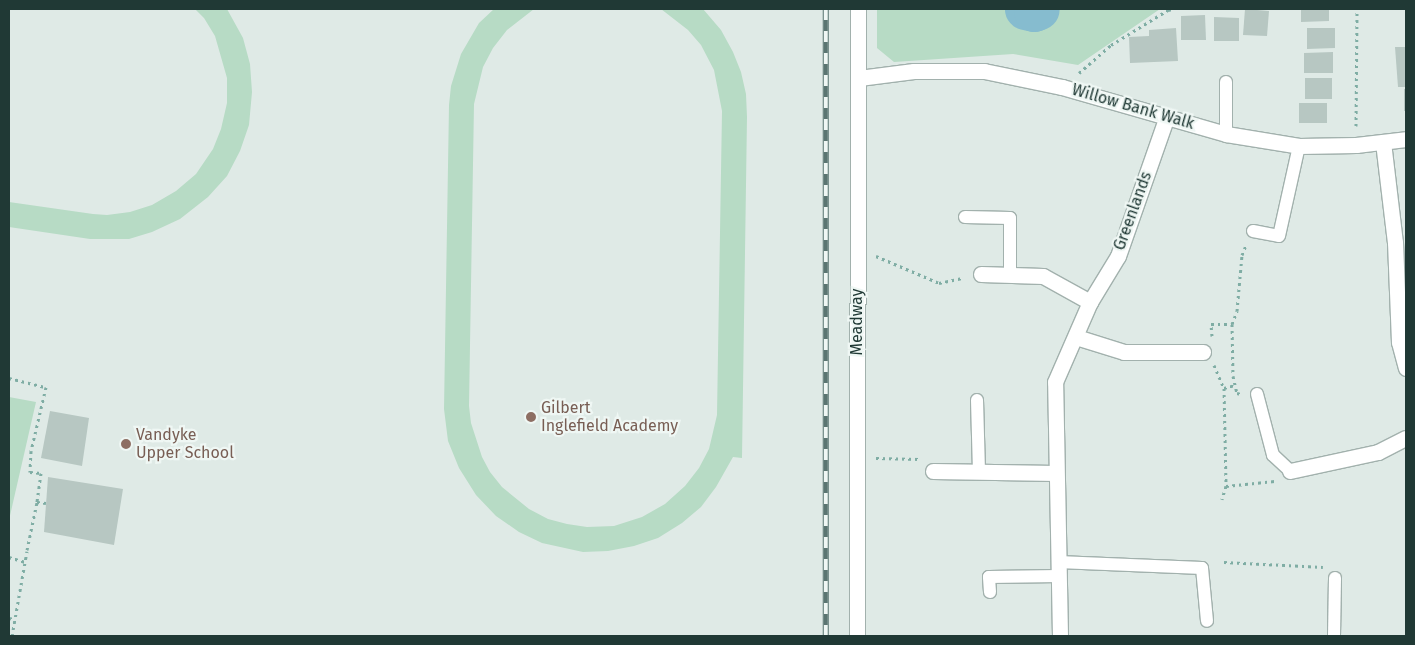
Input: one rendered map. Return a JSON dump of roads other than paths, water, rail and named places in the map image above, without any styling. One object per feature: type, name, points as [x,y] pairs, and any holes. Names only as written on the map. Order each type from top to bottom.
[{"type":"street","name":"Meadway","points":[[856,636],[858,9]]},
{"type":"street","name":"Willow Bank Walk","points":[[859,78],[914,71],[984,71],[1062,87],[1226,134],[1299,146],[1356,145],[1406,139]]},
{"type":"street","name":"Greenlands","points":[[1060,636],[1055,382],[1090,302],[1118,256],[1167,116]]},
{"type":"street","points":[[1383,142],[1395,242],[1399,342],[1406,368]]},
{"type":"street","points":[[981,274],[1043,276],[1090,302]]},
{"type":"street","points":[[1076,337],[1124,352],[1203,352]]},
{"type":"street","points":[[1290,471],[1378,452],[1406,438]]},
{"type":"street","points":[[932,471],[1056,473]]},
{"type":"lane","points":[[1226,82],[1226,134]]},
{"type":"lane","points":[[1252,231],[1279,236],[1299,146]]},
{"type":"lane","points":[[965,218],[1010,218],[1010,274]]},
{"type":"lane","points":[[1257,394],[1273,455],[1290,471]]},
{"type":"lane","points":[[977,400],[979,472]]},
{"type":"lane","points":[[990,592],[989,577],[1059,569],[1202,568],[1207,621]]},
{"type":"lane","points":[[1334,636],[1335,578]]},
{"type":"waterway","points":[[1025,9],[1034,11],[1039,9]]},
{"type":"railway","points":[[826,9],[826,636]]},
{"type":"place","name":"Gilbert Inglefield Academy","points":[[531,417]]},
{"type":"place","name":"Vandyke Upper School","points":[[126,444]]}]
